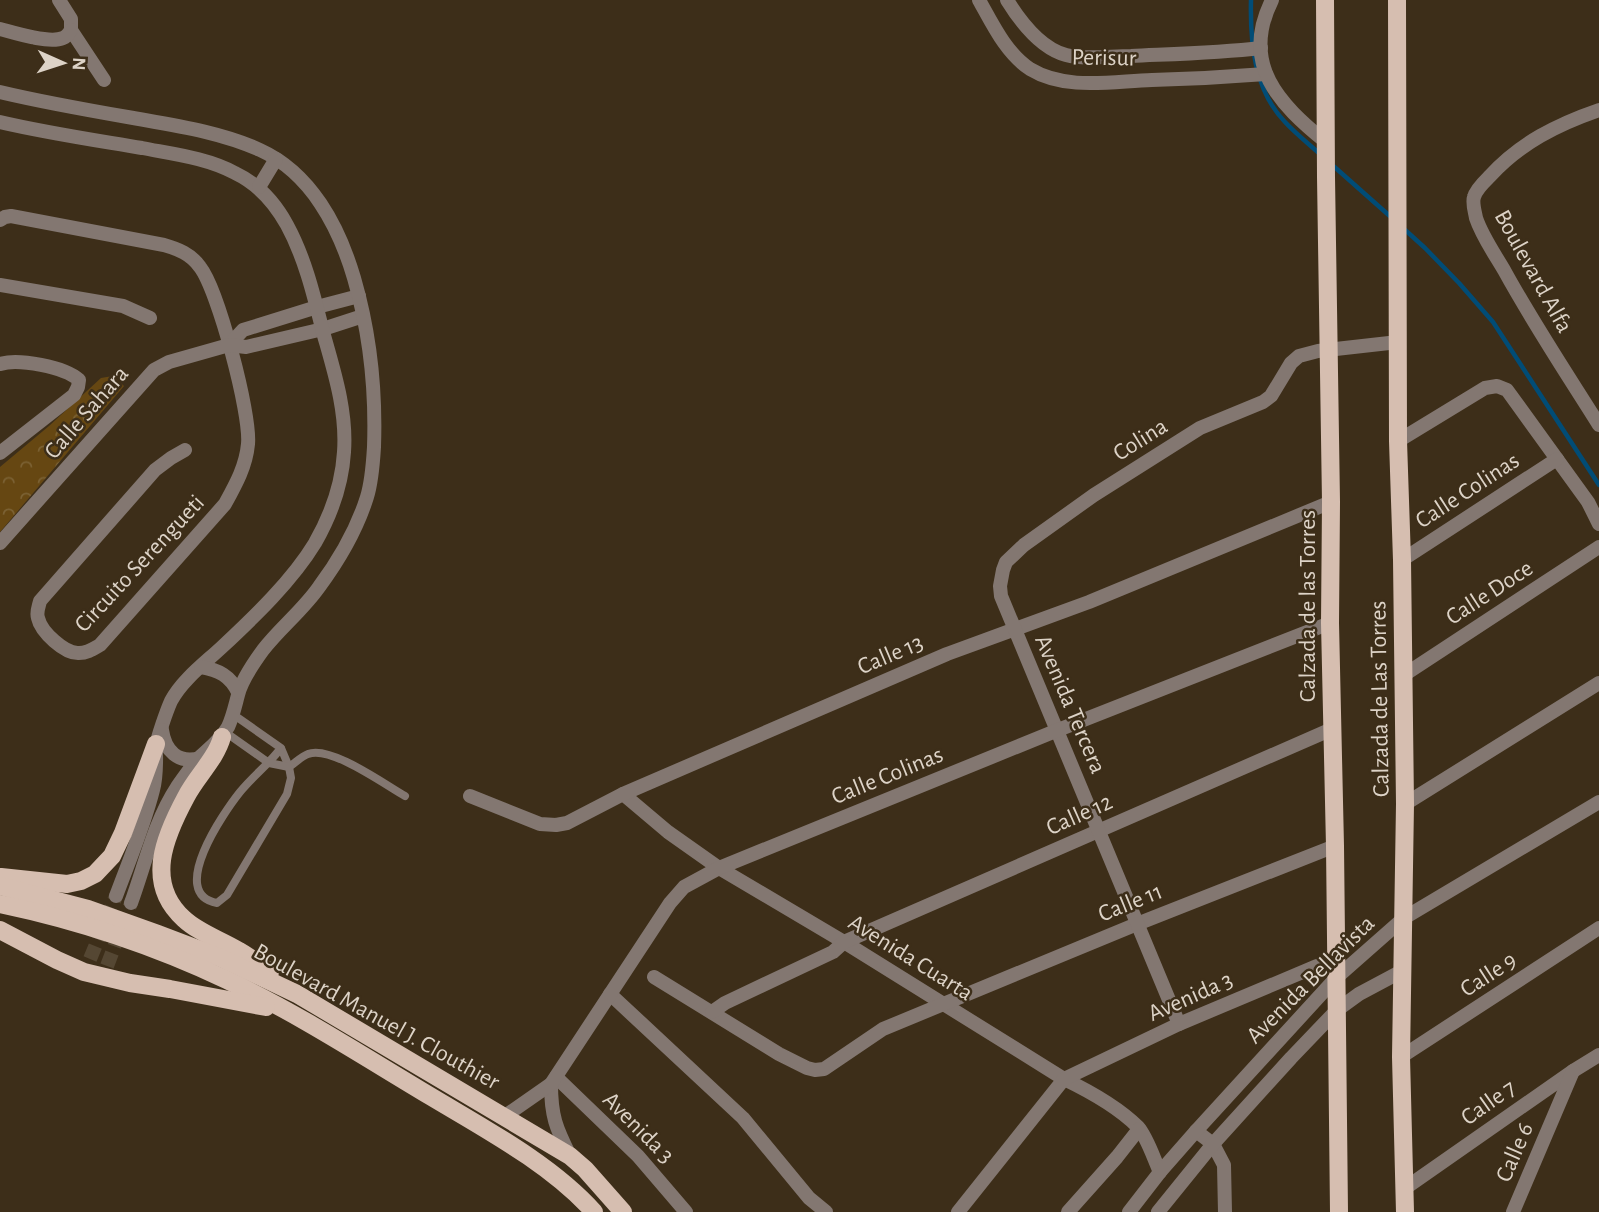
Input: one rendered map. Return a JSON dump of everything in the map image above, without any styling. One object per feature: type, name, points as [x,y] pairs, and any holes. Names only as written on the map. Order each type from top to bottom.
[{"type":"main road","name":"Calzada de las Torres","points":[[1325,0],[1330,623],[1339,1212]]},
{"type":"main road","name":"Calzada de Las Torres","points":[[1397,0],[1398,441],[1405,804],[1401,1057],[1405,1212]]},
{"type":"main road","points":[[223,735],[219,746],[185,798],[165,842],[160,863],[163,886],[172,907],[184,920],[240,951],[282,980],[297,994]]},
{"type":"main road","points":[[0,877],[66,884],[95,874],[111,856],[123,833],[159,736]]},
{"type":"main road","name":"Boulevard Manuel J. Clouthier","points":[[0,886],[88,909],[158,933],[221,958],[297,994],[570,1156],[623,1212]]},
{"type":"main road","name":"Boulevard Manuel J. Clouthier","points":[[0,904],[68,921],[174,957],[227,980],[282,1009],[466,1117],[536,1162],[573,1190],[594,1212]]},
{"type":"main road","points":[[0,930],[57,960],[282,1009]]},
{"type":"street","points":[[59,0],[71,19],[71,30],[104,80]]},
{"type":"street","name":"Perisur","points":[[979,0],[1000,37],[1013,53],[1030,68],[1052,78],[1073,82],[1103,82],[1266,74]]},
{"type":"street","name":"Perisur","points":[[1007,0],[1032,33],[1065,55],[1123,56],[1261,48]]},
{"type":"street","points":[[1272,0],[1265,19],[1261,48],[1268,80],[1282,102],[1326,142]]},
{"type":"street","points":[[0,29],[50,40],[60,39],[71,30]]},
{"type":"street","points":[[0,92],[38,102],[221,136],[259,149],[276,159],[295,173],[332,220],[346,252],[363,316],[375,404],[373,464],[368,496],[347,544],[319,587],[262,650],[238,692],[234,715],[223,735],[200,758],[177,788],[162,814],[131,903]]},
{"type":"street","name":"Boulevard Alfa","points":[[1599,110],[1531,140],[1503,161],[1478,190],[1474,205],[1480,226],[1520,300],[1599,425]]},
{"type":"street","points":[[0,122],[198,160],[234,172],[259,187],[287,225],[302,260],[339,390],[344,425],[344,451],[333,507],[314,544],[287,581],[182,685],[172,699],[159,736],[154,788],[116,896]]},
{"type":"street","points":[[259,187],[276,159]]},
{"type":"street","points":[[0,220],[11,216],[180,250],[194,259],[205,275],[229,345]]},
{"type":"street","points":[[0,285],[123,306],[150,318]]},
{"type":"street","points":[[229,345],[243,331],[359,296]]},
{"type":"street","points":[[229,345],[246,348],[363,316]]},
{"type":"street","points":[[269,323],[269,333],[274,341]]},
{"type":"street","name":"Colina","points":[[1001,596],[1000,577],[1006,562],[1031,540],[1094,495],[1200,428],[1263,402],[1271,396],[1299,356],[1398,342]]},
{"type":"street","name":"Circuito Serengueti","points":[[186,450],[155,470],[40,601],[37,617],[51,638],[64,649],[75,654],[87,653],[100,645],[225,504],[238,481],[246,460],[248,440],[243,397],[229,345]]},
{"type":"street","name":"Calle Sahara","points":[[0,543],[154,370],[169,362],[229,345]]},
{"type":"street","points":[[0,364],[31,363],[68,373],[79,380],[74,395],[0,453]]},
{"type":"street","points":[[1398,441],[1485,388],[1497,386],[1507,390],[1587,502],[1599,524]]},
{"type":"street","name":"Calle Colinas","points":[[1402,560],[1557,459]]},
{"type":"street","name":"Calle 13","points":[[470,796],[540,824],[567,823],[623,794],[947,654],[1089,602],[1331,502]]},
{"type":"street","name":"Calle Doce","points":[[1404,675],[1599,547]]},
{"type":"street","name":"Avenida Tercera","points":[[1001,596],[1179,1024]]},
{"type":"street","name":"Calle Colinas","points":[[505,1116],[553,1081],[670,903],[684,887],[719,868],[1330,623]]},
{"type":"street","points":[[201,667],[214,669],[225,675],[238,692]]},
{"type":"street","points":[[1405,804],[1599,683]]},
{"type":"street","name":"Calle 12","points":[[712,1012],[725,1003],[832,952],[844,942],[1332,729]]},
{"type":"street","points":[[159,736],[174,756],[191,760],[200,758]]},
{"type":"street","name":"Avenida Cuarta","points":[[623,794],[668,832],[719,868],[1064,1079],[1108,1103],[1139,1129],[1160,1172]]},
{"type":"street","name":"Avenida Bellavista","points":[[1129,1212],[1160,1172],[1336,970],[1404,918],[1599,802]]},
{"type":"street","name":"Calle 11","points":[[712,1012],[779,1054],[807,1068],[824,1069],[883,1029],[1335,846]]},
{"type":"street","name":"Calle 9","points":[[1401,1057],[1599,929]]},
{"type":"street","name":"Avenida 3","points":[[1064,1079],[1179,1024],[1317,966],[1336,970]]},
{"type":"street","name":"Avenida Bellavista","points":[[1158,1212],[1213,1144],[1337,1010],[1359,994],[1404,970]]},
{"type":"street","points":[[654,977],[712,1012]]},
{"type":"street","points":[[610,994],[743,1118],[809,1198],[825,1212]]},
{"type":"street","name":"Calle 7","points":[[1404,1189],[1599,1055]]},
{"type":"street","name":"Calle 6","points":[[1518,1210],[1573,1071]]},
{"type":"street","points":[[958,1212],[1064,1079]]},
{"type":"street","points":[[553,1081],[551,1108],[558,1132],[570,1156]]},
{"type":"street","name":"Avenida 3","points":[[553,1081],[638,1156],[686,1212]]},
{"type":"street","points":[[1068,1212],[1118,1157],[1139,1129]]},
{"type":"street","points":[[1196,1130],[1213,1144],[1224,1166],[1226,1212]]},
{"type":"lane","points":[[234,715],[281,748],[289,767],[290,786],[236,882],[217,903],[206,900],[197,889],[196,881],[207,846],[242,789],[270,763],[281,748]]},
{"type":"lane","points":[[223,735],[270,763],[289,767],[307,754],[321,752],[343,760],[405,796]]},
{"type":"green space","points":[[113,376],[124,386],[0,532],[0,467],[101,378]]},
{"type":"waterway","points":[[1251,0],[1253,49],[1266,95],[1285,122],[1321,155]]},
{"type":"waterway","points":[[1330,163],[1392,218]]},
{"type":"waterway","points":[[1403,228],[1459,283],[1493,322],[1599,485]]},
{"type":"tunnel","points":[[90,959],[116,896]]},
{"type":"tunnel","points":[[107,966],[131,903]]}]
